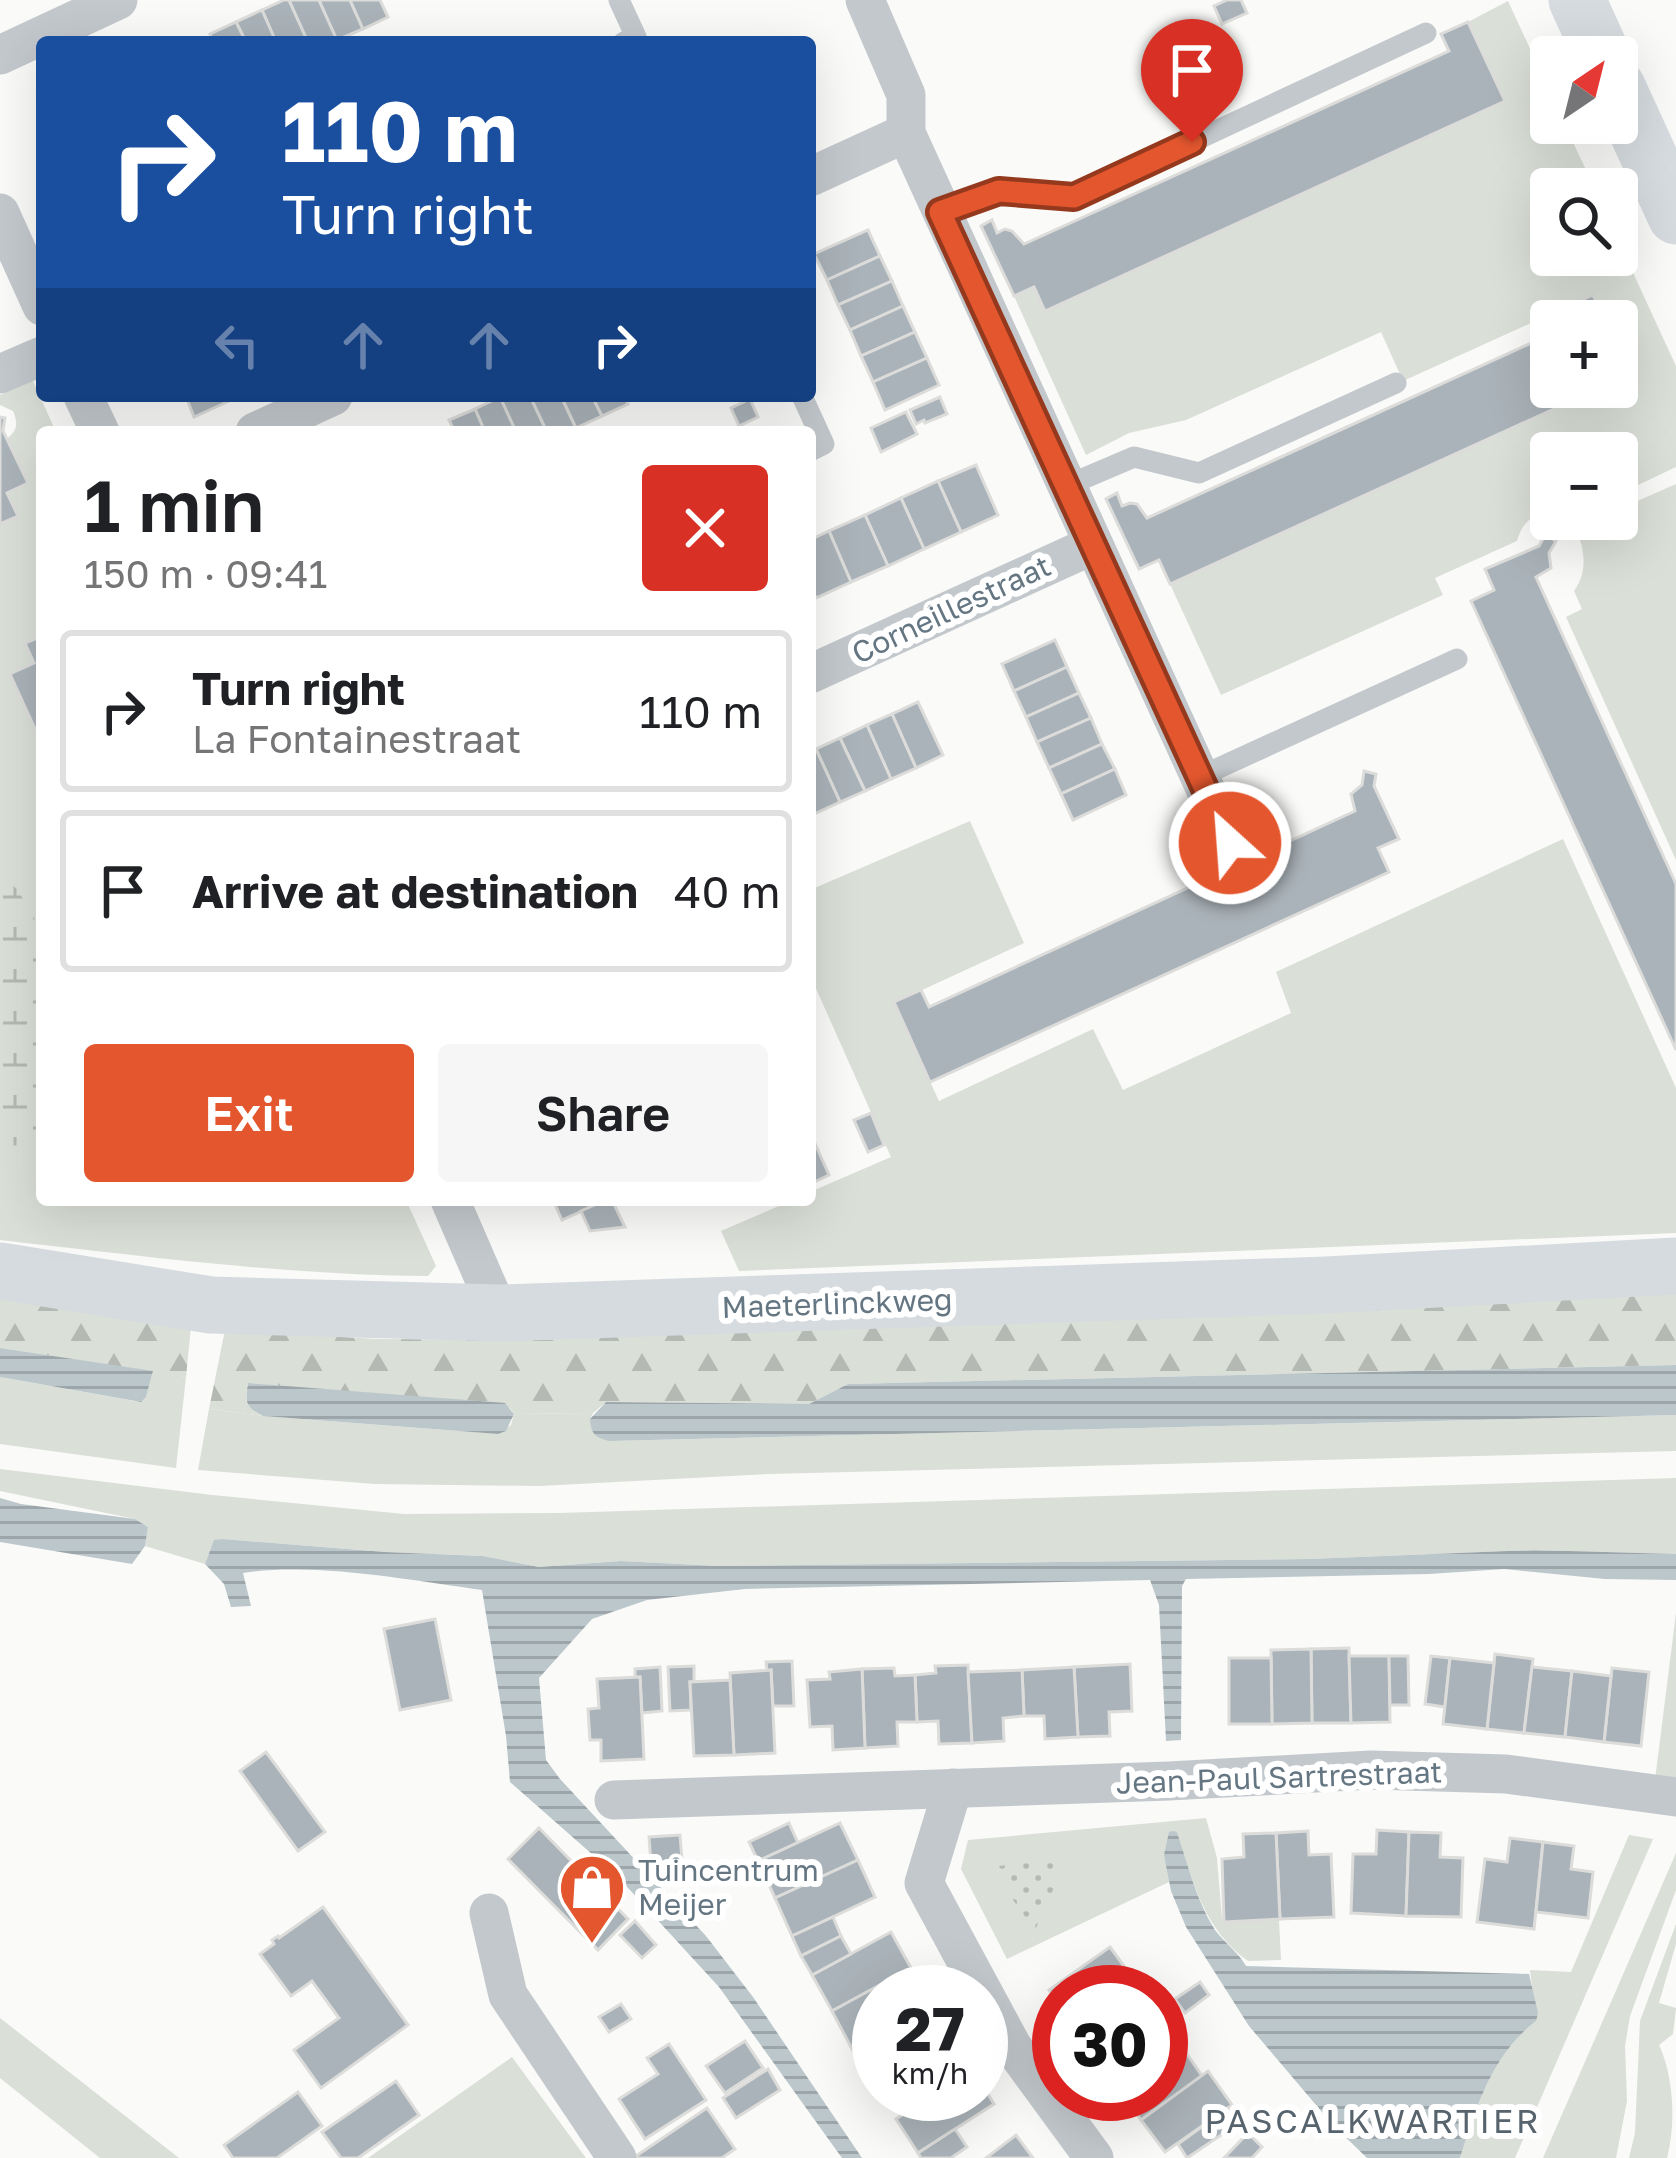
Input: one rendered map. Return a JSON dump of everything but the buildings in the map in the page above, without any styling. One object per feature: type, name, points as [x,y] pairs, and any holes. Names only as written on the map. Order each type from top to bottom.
[{"type":"street","points":[[41,36],[118,0]]},
{"type":"street","points":[[865,0],[906,95],[906,133],[940,212],[1230,843]]},
{"type":"street","points":[[1577,0],[1594,36]]},
{"type":"street","points":[[0,55],[36,38]]},
{"type":"street","points":[[816,174],[906,133]]},
{"type":"street","points":[[1638,133],[1676,216]]},
{"type":"street","points":[[0,213],[36,293]]},
{"type":"street","points":[[0,374],[36,359]]},
{"type":"street","points":[[268,426],[320,402]]},
{"type":"street","name":"Corneillestraat","points":[[816,671],[1093,545]]},
{"type":"street","points":[[453,1206],[499,1313]]},
{"type":"street","name":"Maeterlinckweg","points":[[0,1271],[211,1305],[499,1313],[1164,1292],[1676,1266]]},
{"type":"street","name":"Jean-Paul Sartrestraat","points":[[614,1800],[1169,1781],[1371,1769],[1506,1774],[1676,1797]]},
{"type":"street","points":[[953,1788],[924,1883],[1012,2046],[1094,2158]]},
{"type":"street","points":[[489,1913],[508,1994],[617,2158]]},
{"type":"lane","points":[[619,0],[636,36]]},
{"type":"lane","points":[[940,212],[999,191],[1074,197],[1426,33]]},
{"type":"lane","points":[[1066,487],[1134,457],[1199,473],[1396,382]]},
{"type":"lane","points":[[1199,777],[1457,659]]},
{"type":"green space","points":[[1508,1],[1530,49],[1530,144],[1574,144],[1585,168],[1530,168],[1530,276],[1635,276],[1676,366],[1676,467],[1638,485],[1638,432],[1530,432],[1530,519],[1517,541],[1435,578],[1443,595],[1221,695],[1170,584],[1556,408],[1638,408],[1638,300],[1595,300],[1593,295],[1582,300],[1530,300],[1530,324],[1403,381],[1381,332],[1186,420],[1129,433],[1086,455],[1014,296],[1034,287],[1046,310],[1504,102],[1468,22]]},
{"type":"green space","points":[[33,381],[36,402],[42,402],[53,426],[36,426],[36,638],[25,643],[34,663],[11,675],[36,731],[36,1206],[409,1206],[436,1266],[428,1276],[267,1268],[0,1240],[0,524],[17,516],[7,493],[6,439],[15,430],[16,419],[13,411],[0,405],[0,395]]},
{"type":"green space","points":[[1676,484],[1676,860],[1566,617],[1582,609],[1574,591],[1584,561],[1579,540],[1638,540],[1638,501]]},
{"type":"green space","points":[[970,821],[1024,943],[894,1003],[939,1101],[1093,1029],[1123,1090],[1291,1013],[1276,972],[1563,839],[1676,1088],[1676,1233],[739,1271],[721,1231],[779,1206],[816,1206],[816,1189],[891,1157],[816,988],[816,887]]},
{"type":"green space","points":[[0,875],[17,889],[36,922],[36,1142],[0,1146]]},
{"type":"green space","points":[[1676,1293],[1676,1365],[848,1384],[809,1404],[606,1402],[593,1413],[514,1414],[510,1408],[248,1383],[248,1404],[263,1416],[209,1409],[225,1330],[377,1339],[536,1340]]},
{"type":"green space","points":[[0,1297],[191,1327],[186,1377],[0,1348]]},
{"type":"green space","points":[[153,1371],[186,1377],[176,1468],[0,1444],[0,1377],[140,1402]]},
{"type":"green space","points":[[209,1409],[498,1434],[511,1425],[514,1414],[593,1413],[590,1419],[609,1441],[1676,1415],[1676,1451],[769,1474],[539,1486],[375,1484],[198,1470]]},
{"type":"green space","points":[[0,1469],[404,1514],[1676,1478],[1676,1554],[1534,1550],[1309,1559],[718,1566],[621,1561],[539,1567],[483,1556],[223,1539],[214,1541],[205,1564],[145,1546],[148,1527],[135,1519],[0,1491]]},
{"type":"green space","points":[[1676,1613],[1676,1784],[1655,1780]]},
{"type":"green space","points":[[1206,1818],[1217,1858],[1222,1919],[1279,1920],[1281,1960],[1248,1961],[1220,1935],[1202,1903],[1177,1832],[1164,1855],[1171,1881],[1007,1959],[961,1869],[968,1840]]},
{"type":"green space","points":[[1629,1835],[1653,1839],[1515,2158],[1460,2158],[1497,2066],[1536,2021],[1530,1970],[1571,1972]]},
{"type":"green space","points":[[1676,1853],[1676,1890],[1630,2016],[1625,2046],[1627,2101],[1616,2158],[1543,2158]]},
{"type":"green space","points":[[1067,1859],[1035,1930],[989,1867]]},
{"type":"green space","points":[[1676,1924],[1676,1944],[1659,2003],[1676,2008],[1673,2034],[1659,2045],[1670,2086],[1670,2145],[1667,2158],[1629,2158],[1635,2133],[1640,2021]]},
{"type":"green space","points":[[0,2018],[179,2158],[100,2158],[0,2078]]},
{"type":"green space","points":[[512,2057],[586,2158],[368,2158]]},
{"type":"shaded area","points":[[0,1348],[153,1371],[141,1402],[0,1377]]},
{"type":"shaded area","points":[[1676,1365],[1676,1415],[609,1441],[595,1434],[590,1419],[606,1402],[809,1404],[848,1384]]},
{"type":"shaded area","points":[[248,1383],[505,1403],[514,1414],[506,1431],[498,1434],[263,1416],[248,1403]]},
{"type":"shaded area","points":[[0,1498],[135,1519],[148,1527],[145,1546],[132,1564],[0,1542]]},
{"type":"shaded area","points":[[214,1540],[483,1556],[539,1567],[621,1561],[718,1566],[1309,1559],[1534,1550],[1676,1554],[1676,1580],[1504,1569],[1186,1579],[1182,1586],[1181,1740],[1166,1741],[1159,1605],[1150,1580],[745,1589],[647,1600],[592,1619],[539,1678],[546,1760],[706,1936],[753,1997],[862,2158],[842,2158],[719,1987],[618,1877],[510,1782],[482,1590],[362,1574],[271,1570],[243,1573],[251,1606],[231,1607],[224,1584],[205,1564]]},
{"type":"shaded area","points":[[1173,1831],[1208,1919],[1246,1966],[1529,1974],[1536,2021],[1497,2066],[1460,2158],[1367,2158],[1333,2125],[1249,2026],[1186,1927],[1171,1891],[1164,1855]]},
{"type":"place","name":"Tuincentrum Meijer","points":[[592,1946]]},
{"type":"district","name":"PASCALKWARTIER","points":[[1373,2120]]},
{"type":"route","points":[[1192,142],[1074,197],[999,191],[940,212],[1230,843]]}]
